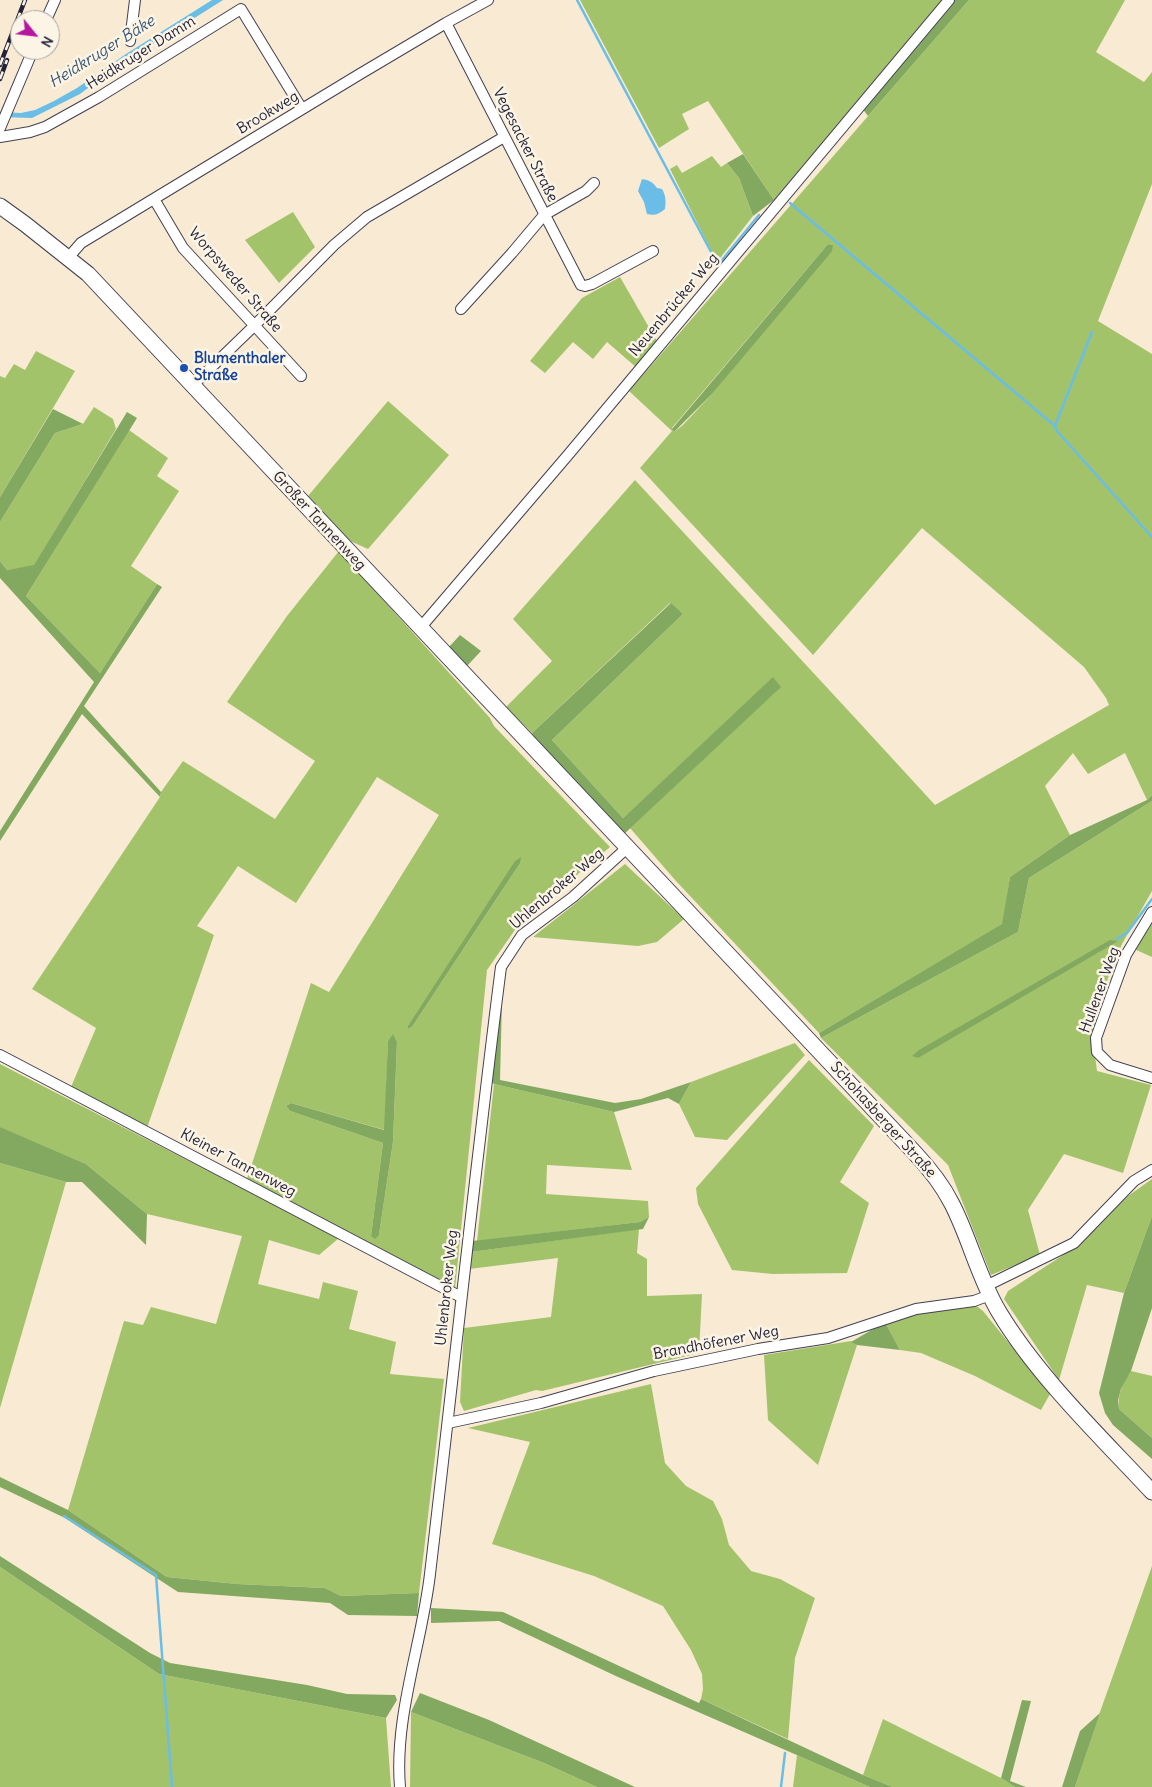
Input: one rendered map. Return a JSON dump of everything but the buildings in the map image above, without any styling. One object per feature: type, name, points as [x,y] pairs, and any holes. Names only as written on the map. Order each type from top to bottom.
[{"type":"street","points":[[130,41],[135,0]]},
{"type":"street","name":"Brookweg","points":[[68,258],[81,243],[446,23],[488,0]]},
{"type":"street","name":"Neuenbrücker Weg","points":[[421,627],[580,441],[949,0]]},
{"type":"street","name":"Heidkruger Damm","points":[[0,137],[30,132],[52,123],[99,97],[241,9],[302,110]]},
{"type":"street","name":"Vegesacker Straße","points":[[446,23],[581,285],[592,284],[653,251]]},
{"type":"street","points":[[0,128],[30,60]]},
{"type":"street","points":[[193,385],[334,245],[367,218],[504,137]]},
{"type":"street","points":[[461,309],[544,215],[586,191],[594,183]]},
{"type":"street","name":"Worpsweder Straße","points":[[154,199],[183,248],[301,376]]},
{"type":"street","name":"Großer Tannenweg","points":[[0,206],[88,274],[421,627],[469,681],[628,847]]},
{"type":"street","name":"Schohasberger Straße","points":[[628,847],[936,1176],[952,1204],[988,1290],[1013,1334],[1035,1363],[1152,1492]]},
{"type":"street","name":"Uhlenbroker Weg","points":[[400,1787],[400,1755],[407,1694],[426,1607],[501,967],[522,936],[573,897],[628,847]]},
{"type":"street","name":"Hullener Weg","points":[[1152,912],[1126,956],[1096,1038],[1097,1052],[1110,1065],[1152,1078]]},
{"type":"street","name":"Kleiner Tannenweg","points":[[0,1055],[461,1297]]},
{"type":"street","name":"Brandhöfener Weg","points":[[448,1423],[541,1403],[654,1371],[758,1349],[828,1338],[916,1309],[974,1301],[988,1290],[1074,1242],[1134,1181],[1152,1170]]},
{"type":"green space","points":[[580,0],[942,0],[774,200],[708,101],[682,114],[689,129],[659,148]]},
{"type":"green space","points":[[953,0],[969,0],[868,116],[862,108]]},
{"type":"green space","points":[[969,0],[1125,0],[1096,52],[1144,82],[1152,72],[1152,184],[1098,321],[1152,354],[1152,795],[1147,800],[1125,753],[1088,774],[1073,753],[1045,786],[1070,835],[1010,877],[1003,924],[819,1033],[676,881],[630,828],[780,687],[773,678],[623,818],[552,740],[683,614],[670,603],[532,733],[506,707],[552,661],[513,619],[635,480],[935,805],[1109,705],[1084,667],[922,528],[813,655],[640,468],[672,431],[629,391]],"holes":[[[828,244],[833,245],[712,394],[674,432],[672,428]]]},
{"type":"green space","points":[[743,154],[774,200],[753,216],[739,178],[727,163]]},
{"type":"green space","points":[[712,156],[721,167],[727,163],[739,178],[753,216],[717,262],[670,169],[677,165],[682,173]]},
{"type":"green space","points":[[293,212],[315,247],[279,283],[245,240]]},
{"type":"green space","points":[[828,244],[833,245],[832,251],[828,256],[712,394],[674,432],[672,429]]},
{"type":"green space","points":[[620,277],[658,343],[637,368],[607,342],[593,359],[573,342],[545,373],[530,361],[582,298]]},
{"type":"green space","points":[[36,351],[75,371],[0,497],[0,376],[5,378],[14,364],[25,370]]},
{"type":"green space","points":[[388,401],[449,455],[368,549],[348,540],[308,496]]},
{"type":"green space","points":[[94,407],[113,419],[116,429],[34,566],[7,570],[0,561],[0,522],[55,433],[83,424]]},
{"type":"green space","points":[[53,409],[83,424],[55,433],[0,522],[0,497]]},
{"type":"green space","points":[[127,412],[137,418],[26,596],[100,673],[157,584],[162,587],[84,706],[161,792],[160,797],[82,714],[0,841],[0,831],[94,682],[0,578],[0,561],[7,570],[34,565]]},
{"type":"green space","points":[[129,430],[168,458],[157,476],[179,491],[131,566],[157,584],[100,673],[26,596]]},
{"type":"green space","points":[[339,551],[490,718],[494,726],[610,847],[519,924],[487,970],[455,1289],[247,1179],[311,983],[329,992],[439,815],[377,777],[296,903],[238,866],[197,926],[214,935],[147,1128],[71,1087],[96,1028],[32,989],[183,761],[275,819],[315,761],[227,702],[287,616]],"holes":[[[520,863],[412,1027],[408,1029]],[[393,1035],[397,1042],[393,1142],[379,1235],[371,1236],[383,1143],[290,1111],[286,1106],[291,1103],[385,1130],[388,1041]]]},
{"type":"green space","points":[[671,603],[683,614],[552,740],[623,818],[773,677],[781,687],[622,836],[537,743],[532,733]]},
{"type":"green space","points":[[460,635],[481,651],[467,666],[449,647]]},
{"type":"green space","points":[[1152,795],[1152,801],[1029,878],[1018,932],[821,1038],[819,1033],[1002,924],[1010,877],[1070,835],[1147,800]]},
{"type":"green space","points":[[1152,801],[1152,891],[1122,944],[1108,978],[1092,1034],[1097,1071],[1151,1085],[1123,1173],[1064,1154],[1028,1210],[1040,1255],[991,1275],[948,1165],[821,1038],[1018,932],[1029,878]]},
{"type":"green space","points":[[521,857],[520,863],[412,1027],[408,1029],[408,1026],[515,861]]},
{"type":"green space","points":[[625,864],[684,919],[657,942],[638,946],[533,937]]},
{"type":"green space","points":[[1152,917],[1152,957],[1134,949]]},
{"type":"green space","points":[[1110,940],[1118,941],[918,1058],[912,1056],[919,1050]]},
{"type":"green space","points":[[500,999],[502,999],[500,1080],[615,1103],[641,1099],[691,1082],[679,1104],[668,1098],[614,1112],[494,1084],[488,1078]]},
{"type":"green space","points":[[393,1034],[397,1042],[393,1142],[379,1235],[375,1239],[371,1236],[383,1143],[290,1111],[286,1106],[291,1103],[384,1130],[388,1041]]},
{"type":"green space","points":[[795,1043],[805,1055],[727,1140],[695,1137],[679,1104],[691,1082]]},
{"type":"green space","points":[[809,1060],[874,1126],[840,1182],[869,1203],[847,1273],[773,1274],[732,1270],[698,1204],[696,1188]]},
{"type":"green space","points":[[0,1064],[339,1238],[319,1255],[269,1240],[258,1284],[319,1299],[323,1282],[358,1291],[349,1329],[396,1342],[390,1374],[444,1379],[419,1593],[341,1596],[325,1588],[237,1584],[167,1577],[68,1510],[124,1321],[143,1325],[151,1307],[216,1324],[242,1236],[147,1214],[86,1164],[1,1128]]},
{"type":"green space","points":[[494,1084],[614,1112],[632,1170],[547,1165],[546,1194],[648,1201],[649,1217],[640,1222],[477,1241]]},
{"type":"green space","points":[[0,1127],[86,1164],[147,1214],[146,1245],[82,1182],[66,1182],[0,1163]]},
{"type":"green space","points":[[0,1163],[66,1182],[0,1408]]},
{"type":"green space","points":[[1152,1179],[1152,1216],[1124,1293],[1087,1285],[1059,1380],[1004,1299],[1008,1291],[1077,1246],[1128,1196]]},
{"type":"green space","points":[[1152,1216],[1152,1308],[1131,1371],[1121,1389],[1118,1400],[1119,1409],[1152,1438],[1152,1459],[1113,1425],[1105,1413],[1099,1393],[1124,1293]]},
{"type":"green space","points":[[649,1217],[643,1229],[471,1252],[472,1241],[640,1222]]},
{"type":"green space","points":[[639,1229],[637,1253],[647,1259],[647,1296],[702,1294],[699,1353],[542,1391],[536,1390],[464,1411],[460,1402],[464,1328],[551,1317],[558,1258],[469,1269],[471,1252]]},
{"type":"green space","points":[[974,1304],[983,1311],[1050,1394],[1041,1410],[975,1376],[921,1353],[900,1350],[885,1322],[921,1313]]},
{"type":"green space","points":[[885,1322],[900,1350],[857,1345],[851,1342]]},
{"type":"green space","points":[[851,1341],[857,1345],[818,1465],[768,1420],[764,1355]]},
{"type":"green space","points":[[1131,1371],[1152,1376],[1152,1438],[1119,1409],[1120,1394]]},
{"type":"green space","points":[[651,1384],[665,1463],[686,1486],[713,1501],[722,1519],[729,1545],[751,1571],[780,1579],[815,1598],[795,1658],[788,1739],[701,1699],[703,1689],[702,1674],[691,1650],[663,1606],[594,1576],[492,1544],[530,1442],[468,1428]]},
{"type":"green space","points":[[0,1477],[68,1510],[167,1577],[237,1584],[325,1588],[341,1596],[419,1593],[417,1616],[348,1615],[330,1603],[178,1592],[65,1518],[0,1487]]},
{"type":"green space","points":[[0,1556],[150,1653],[170,1663],[307,1685],[347,1694],[395,1695],[397,1700],[386,1718],[159,1674],[0,1567]]},
{"type":"green space","points":[[1152,1566],[1152,1787],[1075,1787],[1100,1712]]},
{"type":"green space","points":[[0,1567],[159,1674],[386,1718],[391,1787],[0,1787]]},
{"type":"green space","points":[[431,1608],[503,1612],[699,1703],[701,1699],[863,1775],[893,1787],[870,1787],[618,1677],[499,1621],[431,1623]]},
{"type":"green space","points":[[420,1693],[489,1720],[635,1787],[597,1787],[544,1763],[411,1712]]},
{"type":"green space","points":[[1022,1700],[1031,1701],[1010,1781],[1026,1787],[1015,1787],[1001,1778]]},
{"type":"green space","points":[[411,1712],[544,1763],[597,1787],[410,1787]]},
{"type":"green space","points":[[1100,1713],[1075,1787],[1062,1787],[1080,1731]]},
{"type":"green space","points":[[883,1719],[1001,1778],[1015,1787],[893,1787],[863,1775]]},
{"type":"green space","points":[[797,1755],[870,1787],[793,1787]]},
{"type":"water","points":[[212,0],[223,0],[112,70],[80,94],[32,118],[0,117],[0,112],[21,113],[35,110],[54,101]]},
{"type":"water","points":[[642,179],[662,189],[665,209],[659,213],[647,214],[644,202],[638,191]]},
{"type":"waterway","points":[[577,0],[718,265],[759,215]]},
{"type":"waterway","points":[[790,203],[1055,426]]},
{"type":"waterway","points":[[1092,332],[1055,426],[1056,430],[1152,537]]},
{"type":"waterway","points":[[1117,939],[1127,933],[1152,899]]},
{"type":"waterway","points":[[64,1516],[156,1575],[172,1787]]},
{"type":"waterway","points":[[781,1787],[785,1753]]},
{"type":"railway","points":[[0,65],[25,0]]},
{"type":"railway","points":[[0,79],[7,60]]},
{"type":"place","name":"Blumenthaler Straße","points":[[184,368]]},
{"type":"water label","name":"Heidkruger Bäke","points":[[102,52]]}]
